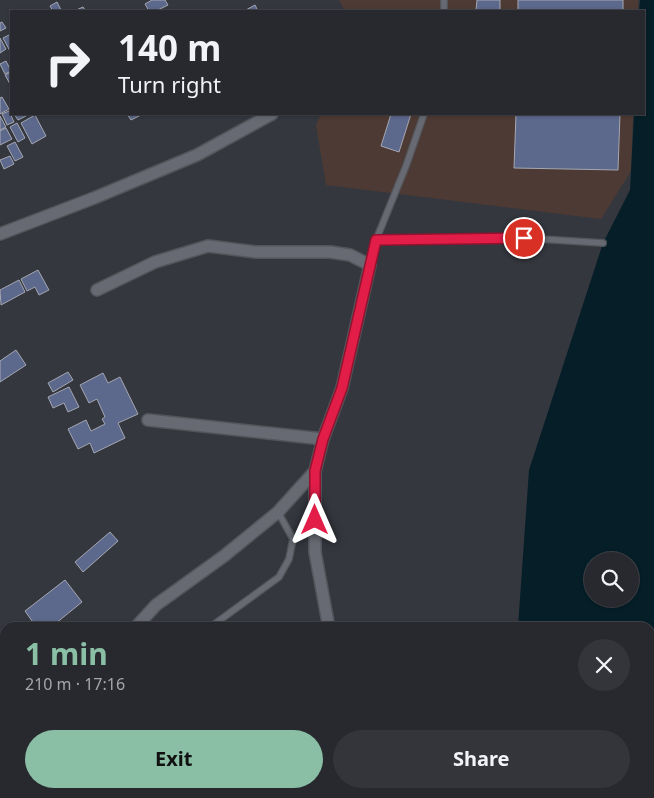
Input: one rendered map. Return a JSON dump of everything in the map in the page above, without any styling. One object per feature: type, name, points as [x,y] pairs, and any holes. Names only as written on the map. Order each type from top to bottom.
[{"type":"street","points":[[0,234],[94,198],[197,155],[270,115]]},
{"type":"street","points":[[97,290],[155,262],[208,246],[256,252],[337,253],[350,255],[370,265],[342,388],[323,439],[315,471],[315,552],[328,622]]},
{"type":"street","points":[[148,420],[323,439]]},
{"type":"street","points":[[140,622],[156,605],[224,556],[278,512],[315,471]]},
{"type":"lane","points":[[370,265],[376,240],[406,166],[424,115]]},
{"type":"lane","points":[[376,240],[524,238],[603,243]]},
{"type":"lane","points":[[218,622],[279,577],[289,559],[293,539],[278,512]]},
{"type":"shaded area","points":[[339,0],[638,0],[638,10],[344,10]]},
{"type":"shaded area","points":[[321,115],[633,115],[631,171],[601,219],[326,185],[316,125]]},
{"type":"water","points":[[640,0],[654,0],[654,622],[518,622],[529,470],[603,243],[630,190],[634,115],[645,115],[645,10],[639,10]]},
{"type":"building","points":[[152,0],[165,0],[168,5],[158,10],[148,10],[145,4]]},
{"type":"building","points":[[477,0],[500,0],[500,10],[476,10]]},
{"type":"building","points":[[518,0],[623,0],[623,10],[518,10]]},
{"type":"building","points":[[57,2],[61,10],[52,10],[50,6]]},
{"type":"building","points":[[255,5],[258,10],[246,10]]},
{"type":"building","points":[[2,22],[6,28],[0,31],[0,23]]},
{"type":"building","points":[[10,34],[10,51],[3,38]]},
{"type":"building","points":[[0,38],[6,49],[0,53]]},
{"type":"building","points":[[6,61],[10,72],[5,74],[0,64]]},
{"type":"building","points":[[10,72],[10,84],[5,75]]},
{"type":"building","points":[[2,97],[9,109],[0,114],[0,98]]},
{"type":"building","points":[[9,111],[14,122],[7,125],[2,114]]},
{"type":"building","points":[[15,115],[26,115],[26,116],[18,120]]},
{"type":"building","points":[[35,115],[46,136],[32,144],[21,123]]},
{"type":"building","points":[[128,115],[141,115],[131,120]]},
{"type":"building","points":[[391,115],[411,115],[399,152],[381,146]]},
{"type":"building","points":[[516,115],[620,115],[618,170],[514,168]]},
{"type":"building","points":[[0,116],[6,127],[0,130]]},
{"type":"building","points":[[17,123],[25,138],[18,142],[10,127]]},
{"type":"building","points":[[6,128],[12,139],[0,145],[0,131]]},
{"type":"building","points":[[15,142],[23,157],[15,161],[7,146]]},
{"type":"building","points":[[10,156],[14,164],[4,169],[0,160]]},
{"type":"building","points":[[38,270],[49,290],[39,295],[35,287],[27,291],[21,279]]},
{"type":"building","points":[[19,280],[25,292],[1,305],[0,290]]},
{"type":"building","points":[[16,350],[26,365],[0,382],[0,361]]},
{"type":"building","points":[[68,372],[73,380],[53,392],[48,383]]},
{"type":"building","points":[[103,373],[108,383],[120,377],[138,414],[118,423],[125,438],[94,453],[90,443],[78,449],[68,429],[86,420],[91,431],[105,424],[102,419],[105,417],[97,399],[89,403],[80,385]]},
{"type":"building","points":[[69,387],[79,407],[68,412],[64,403],[53,408],[48,397]]},
{"type":"building","points":[[110,532],[118,541],[83,572],[75,562]]},
{"type":"building","points":[[65,580],[82,602],[57,622],[33,622],[25,611]]},
{"type":"route","points":[[315,520],[315,471],[323,439],[342,388],[376,240],[524,238]]}]
